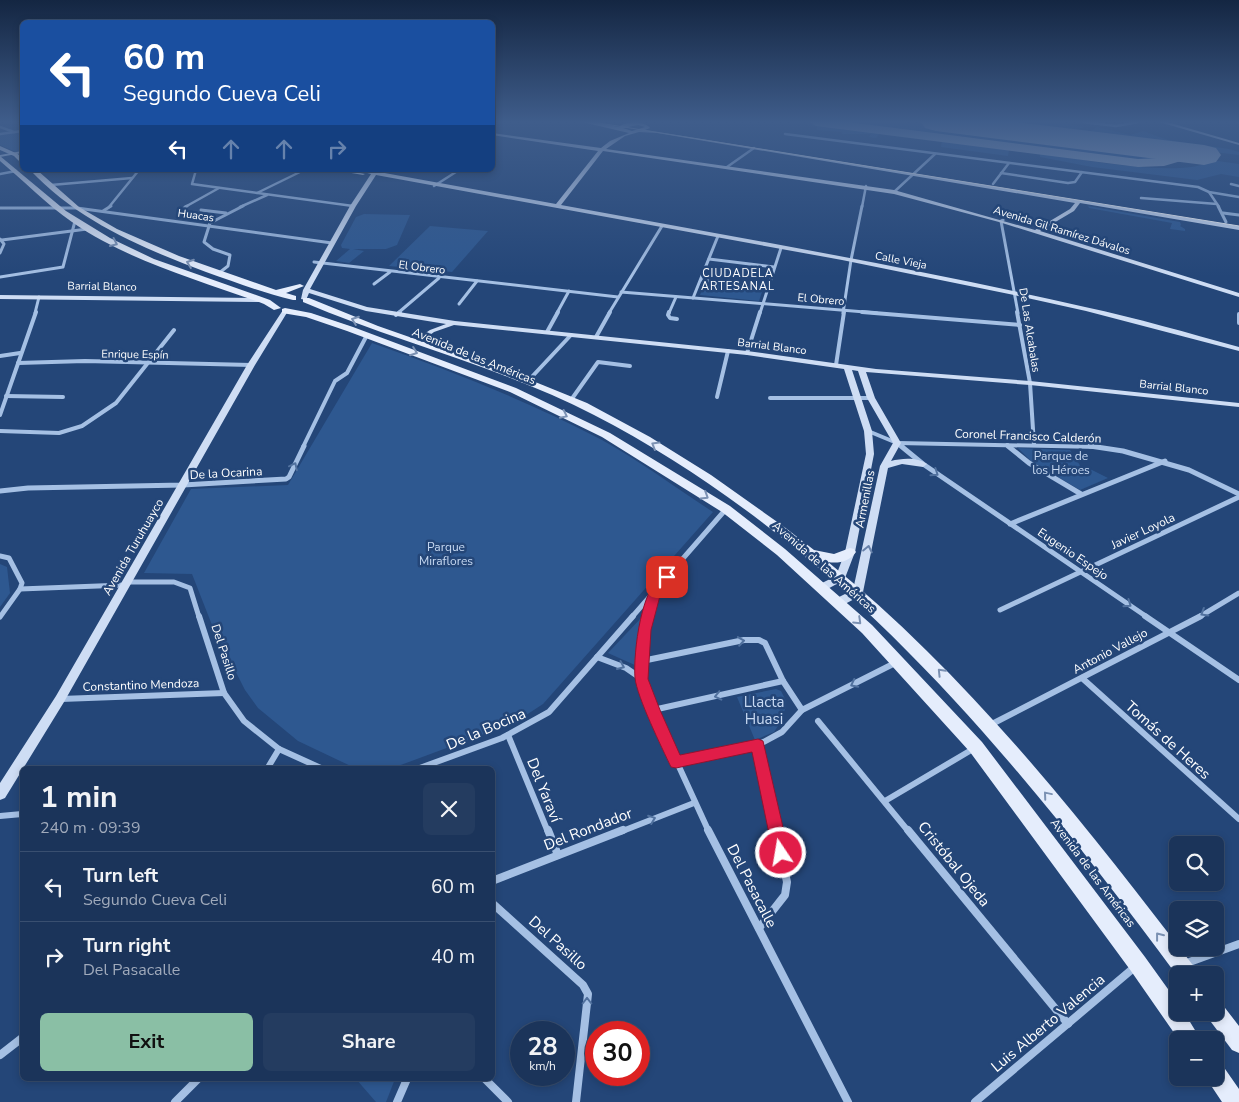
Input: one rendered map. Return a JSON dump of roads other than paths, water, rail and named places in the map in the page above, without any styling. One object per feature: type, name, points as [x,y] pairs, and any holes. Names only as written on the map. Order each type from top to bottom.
[{"type":"main road","name":"Avenida de las Américas","points":[[19,173],[75,221],[132,252],[260,300],[281,310],[308,315],[367,335],[513,390],[606,435],[726,509],[838,602],[898,662],[976,747],[1138,964],[1185,1031]]},
{"type":"main road","points":[[37,173],[77,208],[114,231],[219,274],[293,298]]},
{"type":"main road","points":[[293,298],[280,301],[276,305],[281,310],[303,308],[308,303],[304,294],[314,262],[329,242],[372,173]]},
{"type":"main road","name":"Calle Vieja","points":[[380,173],[850,260],[1014,293],[1087,309],[1239,349]]},
{"type":"main road","points":[[556,206],[583,173]]},
{"type":"main road","name":"Avenida Gil Ramírez Dávalos","points":[[779,173],[866,186],[924,198],[1002,220],[1239,295]]},
{"type":"main road","points":[[915,173],[1239,228]]},
{"type":"main road","points":[[916,173],[1239,224]]},
{"type":"main road","points":[[1033,230],[1065,208],[1067,200]]},
{"type":"main road","points":[[1033,230],[1072,210],[1078,202]]},
{"type":"main road","name":"Avenida Gil Ramírez Dávalos","points":[[1033,230],[1239,291]]},
{"type":"main road","points":[[304,294],[321,263],[329,242]]},
{"type":"main road","name":"Barrial Blanco","points":[[204,298],[228,288]]},
{"type":"main road","points":[[269,291],[289,290],[304,294]]},
{"type":"main road","name":"Avenida de las Américas","points":[[293,298],[304,294],[354,320],[528,381],[571,400],[629,428],[741,499],[858,592],[930,661],[990,725],[1072,824],[1182,966]]},
{"type":"main road","name":"Barrial Blanco","points":[[304,294],[359,308],[455,323],[747,353],[862,370],[1030,383],[1239,405]]},
{"type":"main road","name":"Barrial Blanco","points":[[0,297],[260,300]]},
{"type":"main road","name":"Avenida Turuhuayco","points":[[0,794],[60,700],[252,365],[281,310]]},
{"type":"main road","points":[[418,342],[437,328],[455,323]]},
{"type":"main road","name":"Armenillas","points":[[840,578],[850,552],[870,454],[868,430],[847,368]]},
{"type":"main road","points":[[862,370],[871,398],[897,442]]},
{"type":"main road","name":"Armenillas","points":[[858,592],[884,466],[897,442]]},
{"type":"main road","points":[[884,466],[902,461],[922,464]]},
{"type":"main road","points":[[810,552],[824,558],[835,559],[844,558],[850,552]]},
{"type":"main road","points":[[822,588],[840,578]]},
{"type":"main road","points":[[838,602],[858,592]]},
{"type":"main road","points":[[1222,1021],[1239,1043]]},
{"type":"main road","points":[[1222,1086],[1230,1100]]},
{"type":"street","points":[[102,211],[113,204],[136,173]]},
{"type":"street","points":[[195,173],[191,183],[350,206]]},
{"type":"street","points":[[257,193],[297,173]]},
{"type":"street","points":[[436,185],[453,173]]},
{"type":"street","points":[[894,191],[913,173]]},
{"type":"street","points":[[993,184],[1001,173]]},
{"type":"street","points":[[1004,173],[1068,183],[1075,182],[1081,173]]},
{"type":"street","points":[[1093,173],[1198,187],[1209,192],[1239,197]]},
{"type":"street","points":[[51,184],[132,178]]},
{"type":"street","points":[[1231,184],[1239,186]]},
{"type":"street","points":[[836,365],[850,260],[866,186]]},
{"type":"street","points":[[185,206],[219,188]]},
{"type":"street","points":[[1209,192],[1218,204],[1226,222]]},
{"type":"street","points":[[219,274],[231,261],[230,256],[213,249],[204,242],[209,226],[215,219],[226,213],[267,195]]},
{"type":"street","points":[[1141,198],[1218,204]]},
{"type":"street","name":"Huacas","points":[[0,209],[77,208],[329,242]]},
{"type":"street","points":[[201,210],[226,213]]},
{"type":"street","points":[[94,218],[108,212]]},
{"type":"street","points":[[1223,213],[1239,215]]},
{"type":"street","name":"De Las Alcabalas","points":[[1002,220],[1030,383],[1034,445]]},
{"type":"street","points":[[0,277],[63,267],[75,221]]},
{"type":"street","points":[[596,337],[618,297],[662,226]]},
{"type":"street","points":[[0,253],[4,244],[1,240],[87,229]]},
{"type":"street","points":[[693,298],[718,236]]},
{"type":"street","points":[[747,353],[781,248]]},
{"type":"street","points":[[709,259],[774,266]]},
{"type":"street","name":"El Obrero","points":[[314,262],[439,278],[618,297]]},
{"type":"street","points":[[374,284],[390,272]]},
{"type":"street","points":[[396,315],[439,278]]},
{"type":"street","points":[[701,280],[768,288]]},
{"type":"street","points":[[459,304],[477,281]]},
{"type":"street","points":[[547,332],[570,291]]},
{"type":"street","name":"El Obrero","points":[[621,292],[1020,325]]},
{"type":"street","points":[[676,296],[668,315],[670,318],[677,319]]},
{"type":"street","points":[[0,415],[20,353],[34,320],[39,297]]},
{"type":"street","points":[[1239,314],[1239,324]]},
{"type":"street","points":[[0,431],[59,433],[82,426],[116,403],[174,330]]},
{"type":"street","points":[[528,381],[571,334]]},
{"type":"street","name":"De la Ocarina","points":[[0,491],[28,488],[183,485],[281,480],[289,477],[335,381],[347,373],[367,335]]},
{"type":"street","points":[[717,397],[728,352]]},
{"type":"street","points":[[0,356],[20,353]]},
{"type":"street","name":"Enrique Espín","points":[[18,363],[85,361],[252,365]]},
{"type":"street","points":[[571,400],[598,362],[630,366]]},
{"type":"street","points":[[6,396],[63,397]]},
{"type":"street","points":[[770,398],[871,398]]},
{"type":"street","points":[[868,430],[897,442]]},
{"type":"street","name":"Coronel Francisco Calderón","points":[[897,442],[1089,446],[1123,451],[1165,461],[1189,470],[1239,495]]},
{"type":"street","name":"Eugenio Espejo","points":[[897,442],[922,464],[1239,680]]},
{"type":"street","points":[[1007,445],[1029,463],[1081,494]]},
{"type":"street","points":[[1010,524],[1165,461]]},
{"type":"street","name":"Javier Loyola","points":[[1000,610],[1239,495]]},
{"type":"street","name":"Del Pasacalle","points":[[597,657],[726,509]]},
{"type":"street","points":[[0,556],[9,558],[22,583],[20,589],[0,617]]},
{"type":"street","name":"Del Pasillo","points":[[125,584],[174,582],[190,588],[224,692],[244,721],[279,749],[316,766]]},
{"type":"street","points":[[20,589],[125,584]]},
{"type":"street","name":"Del Pasacalle","points":[[655,591],[644,630],[642,661],[642,679],[653,710],[694,803],[848,1102]]},
{"type":"street","name":"Antonio Vallejo","points":[[990,725],[1182,627],[1239,593]]},
{"type":"street","points":[[642,661],[744,640],[759,640],[765,643],[783,682],[802,710]]},
{"type":"street","points":[[597,657],[626,668],[642,679]]},
{"type":"street","name":"De la Bocina","points":[[427,766],[449,759],[528,726],[549,712],[597,657]]},
{"type":"street","points":[[676,762],[758,745],[782,732],[802,710],[898,662]]},
{"type":"street","name":"Tomás de Heres","points":[[1082,678],[1239,819]]},
{"type":"street","points":[[653,710],[783,682]]},
{"type":"street","name":"Constantino Mendoza","points":[[60,700],[224,692]]},
{"type":"street","name":"Cristóbal Ojeda","points":[[818,721],[886,801],[1068,1024]]},
{"type":"street","name":"Del Yaraví","points":[[508,735],[558,855]]},
{"type":"street","points":[[758,745],[787,882],[785,895],[759,928]]},
{"type":"street","points":[[886,801],[976,747]]},
{"type":"street","points":[[268,766],[279,749]]},
{"type":"street","name":"Del Rondador","points":[[495,880],[694,803]]},
{"type":"street","points":[[0,816],[20,814]]},
{"type":"street","name":"Del Pasillo","points":[[495,906],[583,985],[588,994],[576,1102]]},
{"type":"street","points":[[1193,966],[1239,944]]},
{"type":"street","name":"Luis Alberto Valencia","points":[[975,1102],[1138,964]]},
{"type":"street","points":[[0,1055],[20,1040]]},
{"type":"street","points":[[175,1102],[196,1081]]},
{"type":"street","points":[[397,1102],[405,1081]]},
{"type":"street","points":[[487,1081],[508,1102]]},
{"type":"tram line","points":[[912,173],[1239,226]]},
{"type":"district","name":"CIUDADELA ARTESANAL","points":[[738,279]]},
{"type":"park label","name":"Parque de los Héroes","points":[[1061,463]]},
{"type":"park label","name":"Parque Miraflores","points":[[446,554]]},
{"type":"park label","name":"Llacta Huasi","points":[[764,710]]}]
